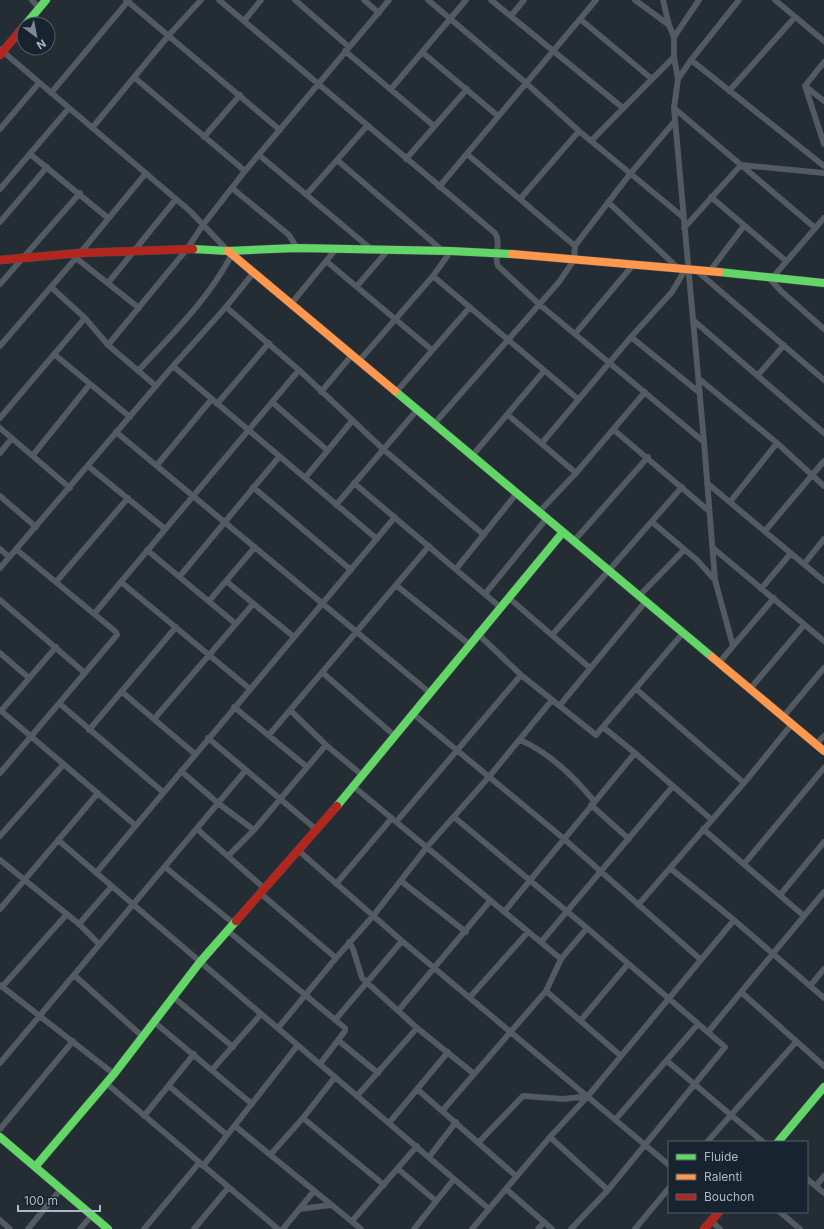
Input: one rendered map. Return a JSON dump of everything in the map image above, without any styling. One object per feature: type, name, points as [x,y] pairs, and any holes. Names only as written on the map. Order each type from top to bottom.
[{"type":"street","points":[[32,0],[39,8]]},
{"type":"street","points":[[32,16],[46,0]]},
{"type":"street","points":[[51,93],[128,0],[280,130]]},
{"type":"street","points":[[92,128],[135,78],[168,35],[201,0]]},
{"type":"street","points":[[219,0],[495,233],[498,240],[496,261],[498,266],[575,334],[704,442]]},
{"type":"street","points":[[244,21],[261,0]]},
{"type":"street","points":[[295,0],[391,89],[434,126]]},
{"type":"street","points":[[364,0],[379,13]]},
{"type":"street","points":[[108,345],[187,249],[203,225],[232,188],[389,0]]},
{"type":"street","points":[[428,0],[526,83],[579,131],[683,217]]},
{"type":"street","points":[[391,89],[466,0]]},
{"type":"street","points":[[491,0],[552,52],[623,108]]},
{"type":"street","points":[[511,16],[524,0]]},
{"type":"street","points":[[439,187],[596,0]]},
{"type":"street","points":[[635,0],[669,25]]},
{"type":"street","points":[[664,0],[669,25],[674,37],[674,57],[678,79],[674,108],[684,228],[684,270],[693,320],[715,580],[733,646]]},
{"type":"street","points":[[674,37],[699,0]]},
{"type":"street","points":[[678,79],[691,60],[739,0]]},
{"type":"street","points":[[775,0],[824,41]]},
{"type":"street","points":[[729,91],[796,17]]},
{"type":"street","points":[[580,19],[652,80]]},
{"type":"street","points":[[16,35],[1,52],[146,173],[203,225],[230,253],[824,751]]},
{"type":"street","points":[[422,52],[467,88],[498,116]]},
{"type":"street","points":[[592,141],[674,57]]},
{"type":"street","points":[[691,60],[824,166]]},
{"type":"street","points":[[805,86],[824,62]]},
{"type":"street","points":[[135,78],[246,171]]},
{"type":"street","points":[[0,129],[39,84]]},
{"type":"street","points":[[805,86],[824,101]]},
{"type":"street","points":[[805,86],[824,144]]},
{"type":"street","points":[[406,159],[467,88]]},
{"type":"street","points":[[204,137],[240,95]]},
{"type":"street","points":[[0,189],[69,108]]},
{"type":"street","points":[[674,108],[814,227]]},
{"type":"street","points":[[434,424],[540,304],[574,260],[575,246],[630,174],[675,121]]},
{"type":"street","points":[[307,194],[367,126]]},
{"type":"street","points":[[520,199],[579,131]]},
{"type":"street","points":[[30,154],[80,193],[108,218]]},
{"type":"street","points":[[467,154],[575,246]]},
{"type":"street","points":[[259,155],[307,194],[371,250]]},
{"type":"street","points":[[337,160],[447,251]]},
{"type":"street","points":[[741,165],[824,173]]},
{"type":"street","points":[[684,228],[741,165]]},
{"type":"street","points":[[0,222],[47,167]]},
{"type":"street","points":[[0,346],[51,288],[146,173]]},
{"type":"street","points":[[232,188],[289,235],[297,248]]},
{"type":"street","points":[[0,284],[21,258],[80,193]]},
{"type":"street","points":[[711,197],[786,261]]},
{"type":"street","points":[[108,283],[176,200]]},
{"type":"street","points":[[608,202],[684,270]]},
{"type":"street","points":[[770,276],[786,261],[814,227],[824,218]]},
{"type":"street","points":[[709,272],[744,226]]},
{"type":"street","points":[[0,260],[187,249],[230,253],[297,248],[447,251],[497,253],[684,270],[770,276],[824,283]]},
{"type":"street","points":[[291,304],[336,248]]},
{"type":"street","points":[[357,286],[388,250]]},
{"type":"street","points":[[359,361],[433,276],[447,251]]},
{"type":"street","points":[[138,371],[195,310],[220,276],[230,253]]},
{"type":"street","points":[[78,256],[139,308]]},
{"type":"street","points":[[326,261],[432,350]]},
{"type":"street","points":[[575,334],[633,265]]},
{"type":"street","points":[[542,443],[631,337],[675,288],[684,270]]},
{"type":"street","points":[[697,271],[824,380]]},
{"type":"street","points":[[0,568],[17,550],[173,366],[226,307],[254,272]]},
{"type":"street","points":[[433,276],[578,400]]},
{"type":"street","points":[[770,276],[781,291],[824,329]]},
{"type":"street","points":[[51,288],[85,318],[108,345],[156,386]]},
{"type":"street","points":[[226,307],[299,370],[383,449],[484,535]]},
{"type":"street","points":[[396,392],[470,307]]},
{"type":"street","points":[[0,418],[85,318]]},
{"type":"street","points":[[693,320],[824,433]]},
{"type":"street","points":[[631,337],[700,393]]},
{"type":"street","points":[[217,404],[269,343]]},
{"type":"street","points":[[758,375],[784,345]]},
{"type":"street","points":[[54,354],[130,417]]},
{"type":"street","points":[[321,392],[352,355]]},
{"type":"street","points":[[173,366],[211,400],[377,539]]},
{"type":"street","points":[[94,614],[299,370]]},
{"type":"street","points":[[472,456],[544,371]]},
{"type":"street","points":[[698,378],[777,444],[824,486]]},
{"type":"street","points":[[32,455],[90,384]]},
{"type":"street","points":[[539,512],[614,430],[645,392]]},
{"type":"street","points":[[157,465],[211,400]]},
{"type":"street","points":[[272,402],[327,450]]},
{"type":"street","points":[[336,505],[417,410]]},
{"type":"street","points":[[508,415],[576,473]]},
{"type":"street","points":[[305,478],[352,421]]},
{"type":"street","points":[[0,428],[70,488]]},
{"type":"street","points":[[614,430],[709,511]]},
{"type":"street","points":[[116,432],[429,692]]},
{"type":"street","points":[[0,453],[12,438]]},
{"type":"street","points":[[730,502],[777,444]]},
{"type":"street","points":[[180,576],[279,457]]},
{"type":"street","points":[[574,541],[648,458]]},
{"type":"street","points":[[765,531],[824,461]]},
{"type":"street","points":[[88,466],[165,529]]},
{"type":"street","points":[[354,483],[500,607]]},
{"type":"street","points":[[707,483],[824,581]]},
{"type":"street","points":[[253,487],[351,570]]},
{"type":"street","points":[[553,634],[682,487]]},
{"type":"street","points":[[456,569],[517,493]]},
{"type":"street","points":[[0,496],[36,527]]},
{"type":"street","points":[[56,582],[128,498]]},
{"type":"street","points":[[96,872],[395,518]]},
{"type":"street","points":[[485,594],[546,518]]},
{"type":"street","points":[[652,522],[697,560],[715,580]]},
{"type":"street","points":[[35,1167],[114,1074],[172,996],[200,962],[262,890],[317,830],[429,692],[563,532]]},
{"type":"street","points":[[804,564],[824,539]]},
{"type":"street","points":[[269,735],[358,633],[429,546]]},
{"type":"street","points":[[209,601],[255,547]]},
{"type":"street","points":[[713,548],[824,641]]},
{"type":"street","points":[[0,549],[9,557]]},
{"type":"street","points":[[0,773],[118,635],[17,550]]},
{"type":"street","points":[[147,550],[236,624]]},
{"type":"street","points":[[560,705],[643,599],[684,550]]},
{"type":"street","points":[[761,589],[791,553]]},
{"type":"street","points":[[226,581],[294,637]]},
{"type":"street","points":[[120,582],[250,689]]},
{"type":"street","points":[[397,586],[469,644]]},
{"type":"street","points":[[509,598],[553,634],[590,668]]},
{"type":"street","points":[[720,663],[774,598]]},
{"type":"street","points":[[0,600],[85,673]]},
{"type":"street","points":[[154,719],[253,604]]},
{"type":"street","points":[[750,689],[804,625]]},
{"type":"street","points":[[89,730],[176,627]]},
{"type":"street","points":[[478,634],[521,675],[595,734],[603,727],[683,633]]},
{"type":"street","points":[[56,647],[1,711],[135,825]]},
{"type":"street","points":[[0,653],[29,678]]},
{"type":"street","points":[[783,717],[823,672]]},
{"type":"street","points":[[323,673],[394,736]]},
{"type":"street","points":[[336,884],[521,675]]},
{"type":"street","points":[[636,689],[744,783]]},
{"type":"street","points":[[122,692],[195,754]]},
{"type":"street","points":[[278,1028],[304,995],[373,916],[427,847],[488,778],[552,700]]},
{"type":"street","points":[[60,704],[163,792]]},
{"type":"street","points":[[234,707],[307,767]]},
{"type":"street","points":[[291,711],[326,745],[362,776]]},
{"type":"street","points":[[412,713],[488,778],[563,838],[700,959]]},
{"type":"street","points":[[638,905],[744,783],[792,724]]},
{"type":"street","points":[[603,727],[712,820]]},
{"type":"street","points":[[816,744],[824,736]]},
{"type":"street","points":[[208,738],[245,771],[280,798],[317,830]]},
{"type":"street","points":[[520,740],[539,750],[555,764],[628,839]]},
{"type":"street","points":[[228,856],[254,830],[326,745]]},
{"type":"street","points":[[504,912],[563,838],[635,753]]},
{"type":"street","points":[[0,836],[64,765]]},
{"type":"street","points":[[744,864],[824,768]]},
{"type":"street","points":[[181,771],[219,804],[254,830]]},
{"type":"street","points":[[0,1063],[219,804],[245,771]]},
{"type":"street","points":[[353,786],[561,959]]},
{"type":"street","points":[[541,942],[673,786]]},
{"type":"street","points":[[0,909],[98,793]]},
{"type":"street","points":[[454,817],[587,928],[725,1047],[608,1190],[571,1229]]},
{"type":"street","points":[[198,829],[336,958]]},
{"type":"street","points":[[703,830],[804,916]]},
{"type":"street","points":[[58,840],[489,1209]]},
{"type":"street","points":[[780,895],[824,842]]},
{"type":"street","points":[[298,851],[402,941],[435,967],[668,1164]]},
{"type":"street","points":[[0,860],[79,924],[100,944]]},
{"type":"street","points":[[165,867],[233,923]]},
{"type":"street","points":[[670,868],[734,920],[824,998]]},
{"type":"street","points":[[401,881],[466,932]]},
{"type":"street","points":[[79,924],[112,886]]},
{"type":"street","points":[[708,1032],[824,892]]},
{"type":"street","points":[[398,1011],[466,932],[490,901]]},
{"type":"street","points":[[67,914],[1,986],[41,1015],[114,1074]]},
{"type":"street","points":[[472,1229],[550,1137],[588,1096],[669,999],[700,959],[734,920]]},
{"type":"street","points":[[443,1110],[473,1073],[546,991],[561,959],[587,928]]},
{"type":"street","points":[[227,930],[335,1020],[346,1031],[320,1064]]},
{"type":"street","points":[[470,997],[528,932]]},
{"type":"street","points":[[335,1020],[402,941]]},
{"type":"street","points":[[349,942],[353,949],[360,976],[417,1028],[473,1073]]},
{"type":"street","points":[[581,1020],[628,964]]},
{"type":"street","points":[[810,986],[824,970]]},
{"type":"street","points":[[74,975],[142,1036]]},
{"type":"street","points":[[546,991],[621,1056]]},
{"type":"street","points":[[740,992],[824,1066]]},
{"type":"street","points":[[172,996],[233,1047]]},
{"type":"street","points":[[212,1070],[261,1014]]},
{"type":"street","points":[[153,1022],[194,1054],[252,1104]]},
{"type":"street","points":[[615,1120],[698,1024]]},
{"type":"street","points":[[357,1096],[417,1028]]},
{"type":"street","points":[[0,1129],[73,1041]]},
{"type":"street","points":[[339,1041],[378,1073]]},
{"type":"street","points":[[708,1141],[796,1042]]},
{"type":"street","points":[[144,1229],[235,1126],[297,1046]]},
{"type":"street","points":[[389,1123],[448,1052]]},
{"type":"street","points":[[144,1116],[194,1054]]},
{"type":"street","points":[[667,1061],[762,1141]]},
{"type":"street","points":[[271,1154],[303,1118],[335,1077]]},
{"type":"street","points":[[106,1083],[278,1229]]},
{"type":"street","points":[[169,1086],[227,1135]]},
{"type":"street","points":[[779,1141],[824,1088]]},
{"type":"street","points":[[417,1090],[443,1110],[516,1176]]},
{"type":"street","points":[[479,1142],[522,1097],[564,1099],[588,1096]]},
{"type":"street","points":[[303,1118],[384,1185]]},
{"type":"street","points":[[429,1157],[456,1122]]},
{"type":"street","points":[[235,1126],[361,1229]]},
{"type":"street","points":[[0,1137],[108,1229]]},
{"type":"street","points":[[550,1137],[608,1190]]},
{"type":"street","points":[[352,1222],[417,1146]]},
{"type":"street","points":[[398,1169],[436,1201]]},
{"type":"street","points":[[816,1186],[824,1176]]},
{"type":"street","points":[[414,1229],[454,1179]]},
{"type":"street","points":[[808,1180],[824,1193]]},
{"type":"street","points":[[197,1228],[228,1188]]},
{"type":"street","points":[[28,1229],[61,1189]]},
{"type":"street","points":[[506,1189],[552,1229]]},
{"type":"street","points":[[636,1229],[668,1189]]},
{"type":"street","points":[[283,1229],[314,1191]]},
{"type":"street","points":[[300,1209],[331,1205]]},
{"type":"street","points":[[704,1229],[718,1213]]},
{"type":"street","points":[[781,1213],[800,1229]]},
{"type":"street","points":[[80,1229],[92,1215]]},
{"type":"street","points":[[0,1220],[10,1229]]},
{"type":"street","points":[[711,1221],[720,1229]]},
{"type":"street","points":[[538,1229],[544,1222]]},
{"type":"traffic: fast","points":[[33,16],[46,0]]},
{"type":"traffic: fast","points":[[193,249],[228,251],[297,248],[451,251],[512,254]]},
{"type":"traffic: fast","points":[[719,272],[824,283]]},
{"type":"traffic: fast","points":[[395,391],[712,657]]},
{"type":"traffic: fast","points":[[337,806],[563,532]]},
{"type":"traffic: fast","points":[[35,1167],[114,1074],[200,962],[236,921]]},
{"type":"traffic: fast","points":[[779,1141],[824,1087]]},
{"type":"traffic: fast","points":[[0,1137],[108,1229]]},
{"type":"traffic: slow","points":[[228,251],[395,391]]},
{"type":"traffic: slow","points":[[512,254],[719,272]]},
{"type":"traffic: slow","points":[[712,657],[824,751]]},
{"type":"traffic: jam","points":[[0,55],[16,36]]},
{"type":"traffic: jam","points":[[0,260],[80,253],[193,249]]},
{"type":"traffic: jam","points":[[236,921],[337,806]]},
{"type":"traffic: jam","points":[[704,1229],[718,1213]]}]
